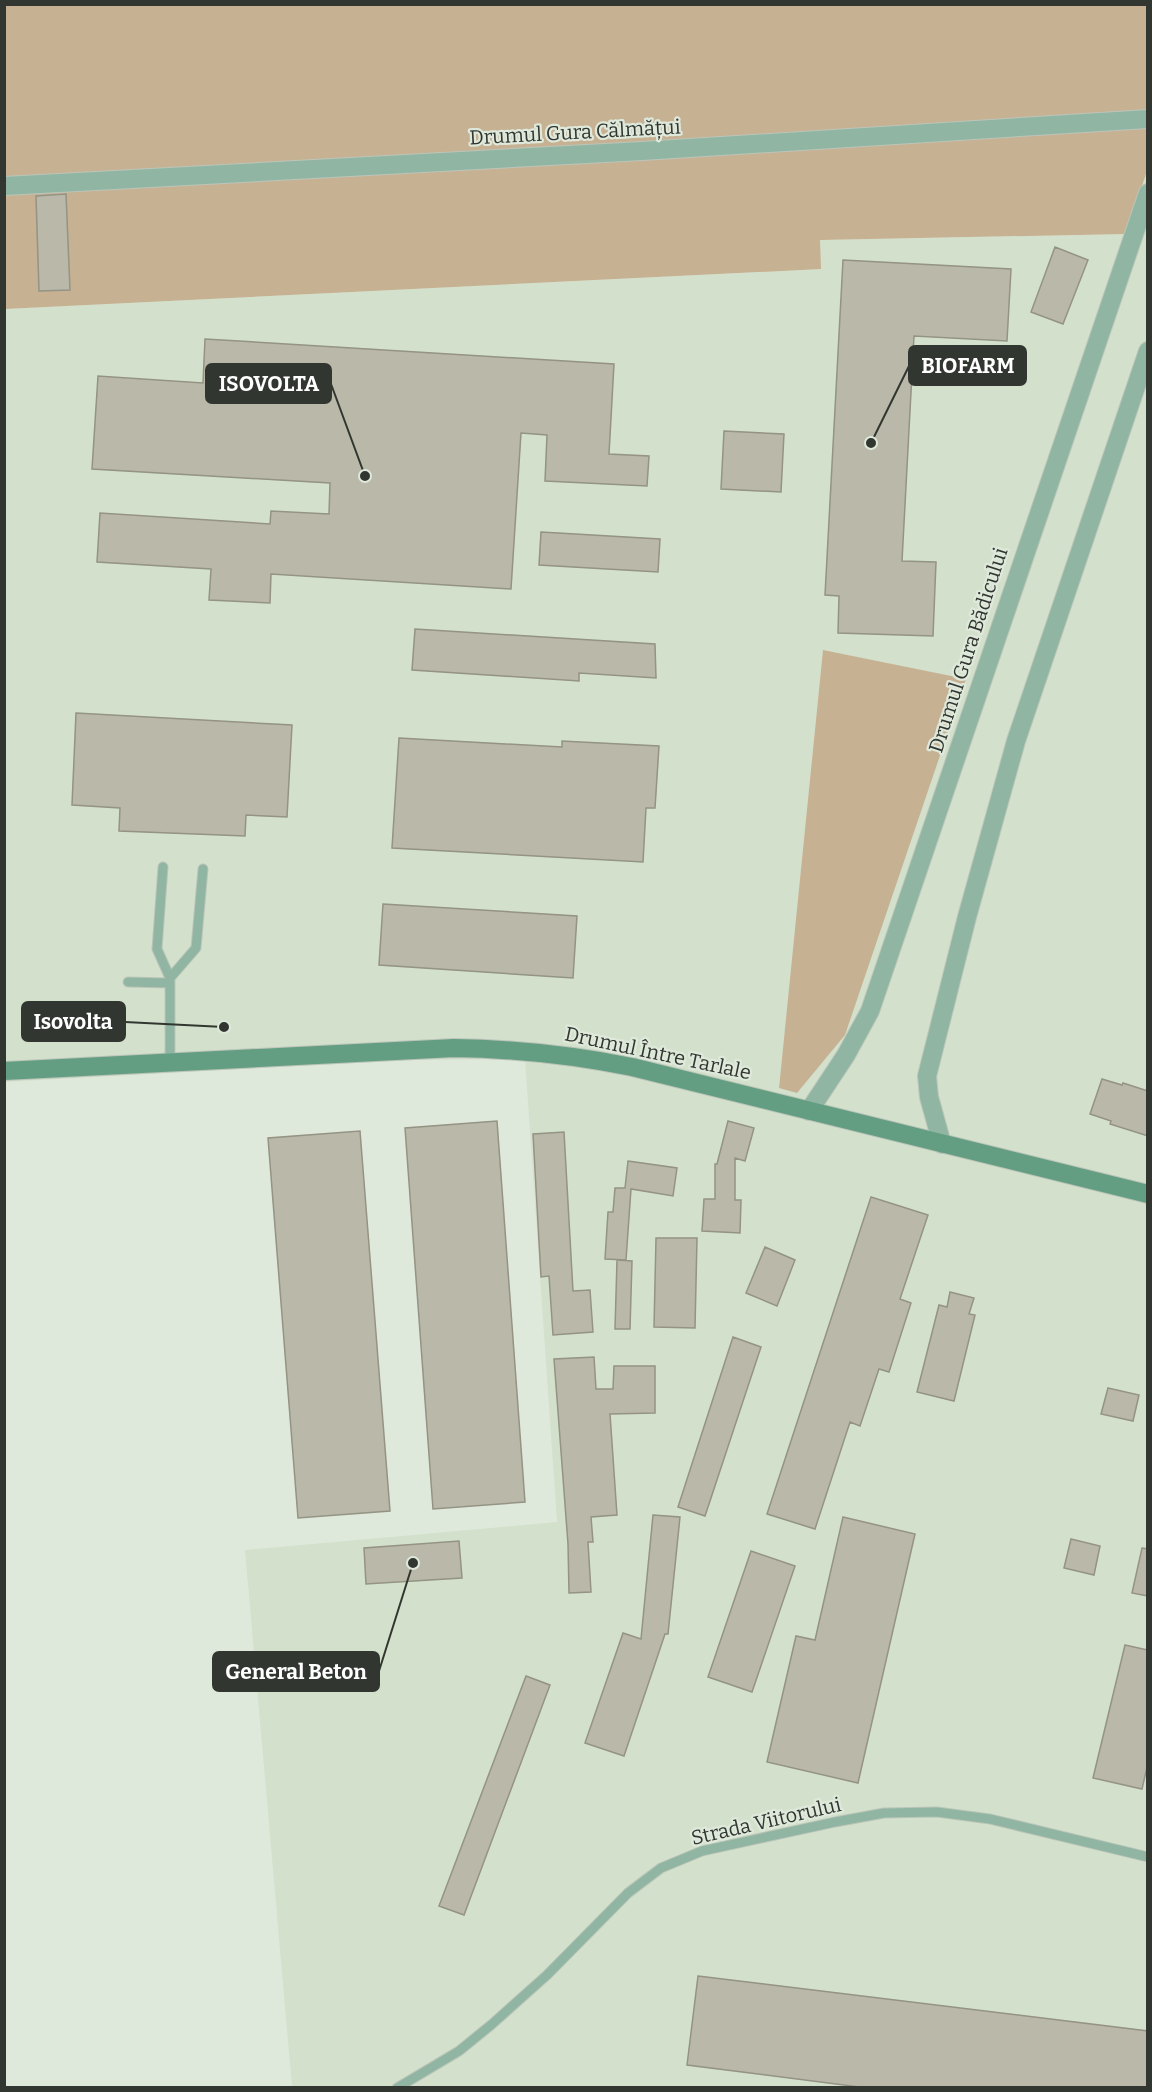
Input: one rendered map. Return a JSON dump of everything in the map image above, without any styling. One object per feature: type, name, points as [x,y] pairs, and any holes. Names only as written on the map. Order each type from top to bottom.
[{"type":"main road","name":"Drumul Între Tarlale","points":[[4,1071],[454,1048],[514,1050],[592,1059],[1148,1194]]},
{"type":"street","name":"Drumul Gura Călmățui","points":[[4,186],[642,151],[1148,119]]},
{"type":"street","name":"Drumul Gura Bădicului","points":[[809,1111],[846,1055],[870,1011],[1148,193]]},
{"type":"street","points":[[942,1144],[928,1097],[927,1076],[967,917],[1016,741],[1148,351]]},
{"type":"lane","points":[[163,867],[157,949],[170,981],[170,1061]]},
{"type":"lane","points":[[170,981],[196,948],[203,869]]},
{"type":"lane","points":[[128,982],[170,981]]},
{"type":"lane","name":"Strada Viitorului","points":[[397,2088],[459,2051],[491,2025],[547,1975],[628,1893],[661,1868],[702,1851],[884,1813],[938,1812],[990,1819],[1148,1857]]},
{"type":"shaded area","points":[[4,5],[1147,5],[1147,171],[1126,234],[820,240],[821,269],[5,309]]},
{"type":"shaded area","points":[[1147,171],[1147,2087],[292,2087],[245,1550],[557,1522],[525,1059],[408,1060],[5,1082],[4,309],[820,269],[819,240],[1126,234]],"holes":[[[823,650],[966,680],[779,1088]]]},
{"type":"shaded area","points":[[823,650],[966,679],[845,1035],[797,1093],[779,1088]]},
{"type":"building","points":[[66,194],[70,290],[39,291],[36,196]]},
{"type":"building","points":[[1055,247],[1088,260],[1063,324],[1031,312]]},
{"type":"building","points":[[843,260],[1011,269],[1007,341],[914,336],[902,561],[936,562],[933,636],[838,633],[839,596],[825,595]]},
{"type":"building","points":[[205,339],[614,364],[609,454],[649,456],[647,486],[545,481],[547,435],[521,433],[511,589],[271,574],[270,603],[209,600],[211,569],[97,562],[100,513],[270,524],[271,511],[329,514],[330,483],[92,469],[98,376],[203,383]]},
{"type":"building","points":[[724,431],[784,434],[781,492],[721,489]]},
{"type":"building","points":[[541,532],[660,539],[658,572],[539,565]]},
{"type":"building","points":[[415,629],[655,644],[656,678],[579,673],[579,681],[412,670]]},
{"type":"building","points":[[76,713],[292,725],[287,817],[246,815],[245,836],[119,831],[120,808],[72,805]]},
{"type":"building","points":[[399,738],[562,747],[562,741],[659,746],[655,808],[646,808],[643,862],[392,848]]},
{"type":"building","points":[[383,904],[577,916],[573,978],[379,965]]},
{"type":"building","points":[[1102,1079],[1148,1091],[1148,1136],[1110,1124],[1111,1121],[1090,1114]]},
{"type":"building","points":[[497,1121],[525,1502],[433,1509],[405,1128]]},
{"type":"building","points":[[728,1121],[754,1128],[745,1161],[735,1158],[735,1200],[741,1200],[740,1233],[702,1231],[704,1199],[715,1199],[715,1164],[717,1164]]},
{"type":"building","points":[[360,1131],[390,1511],[298,1518],[268,1138]]},
{"type":"building","points":[[564,1132],[573,1291],[590,1290],[593,1332],[553,1335],[549,1276],[541,1277],[533,1134]]},
{"type":"building","points":[[628,1161],[677,1168],[673,1196],[631,1189],[626,1260],[605,1259],[608,1212],[613,1212],[615,1188],[625,1188]]},
{"type":"building","points":[[871,1197],[928,1215],[900,1299],[911,1303],[889,1372],[879,1369],[860,1426],[850,1422],[815,1529],[767,1514]]},
{"type":"building","points":[[656,1238],[697,1238],[695,1328],[654,1327]]},
{"type":"building","points":[[765,1247],[795,1260],[777,1306],[746,1293]]},
{"type":"building","points":[[617,1260],[632,1261],[630,1329],[615,1329]]},
{"type":"building","points":[[950,1292],[974,1298],[969,1314],[975,1315],[954,1401],[917,1392],[939,1305],[947,1307]]},
{"type":"building","points":[[733,1337],[761,1347],[705,1516],[678,1507]]},
{"type":"building","points":[[594,1357],[596,1389],[613,1389],[614,1366],[655,1366],[655,1413],[610,1414],[617,1515],[591,1517],[593,1542],[588,1542],[591,1592],[569,1593],[568,1544],[554,1359]]},
{"type":"building","points":[[1108,1388],[1139,1395],[1133,1421],[1101,1414]]},
{"type":"building","points":[[653,1515],[680,1517],[668,1634],[665,1634],[624,1756],[585,1743],[623,1633],[641,1639]]},
{"type":"building","points":[[843,1517],[915,1534],[858,1783],[767,1762],[796,1636],[815,1640]]},
{"type":"building","points":[[1071,1539],[1100,1546],[1094,1575],[1064,1568]]},
{"type":"building","points":[[459,1541],[462,1578],[366,1584],[364,1548]]},
{"type":"building","points":[[1142,1548],[1148,1549],[1148,1596],[1132,1593]]},
{"type":"building","points":[[751,1551],[795,1566],[752,1692],[708,1677]]},
{"type":"building","points":[[1125,1645],[1148,1650],[1148,1763],[1142,1789],[1093,1778]]},
{"type":"building","points":[[526,1676],[550,1685],[464,1915],[439,1906]]},
{"type":"building","points":[[698,1976],[1148,2031],[1148,2088],[867,2088],[687,2065]]},
{"type":"place","name":"BIOFARM","points":[[871,443]]},
{"type":"place","name":"ISOVOLTA","points":[[365,476]]},
{"type":"place","name":"Isovolta","points":[[224,1027]]},
{"type":"place","name":"General Beton","points":[[413,1563]]}]
